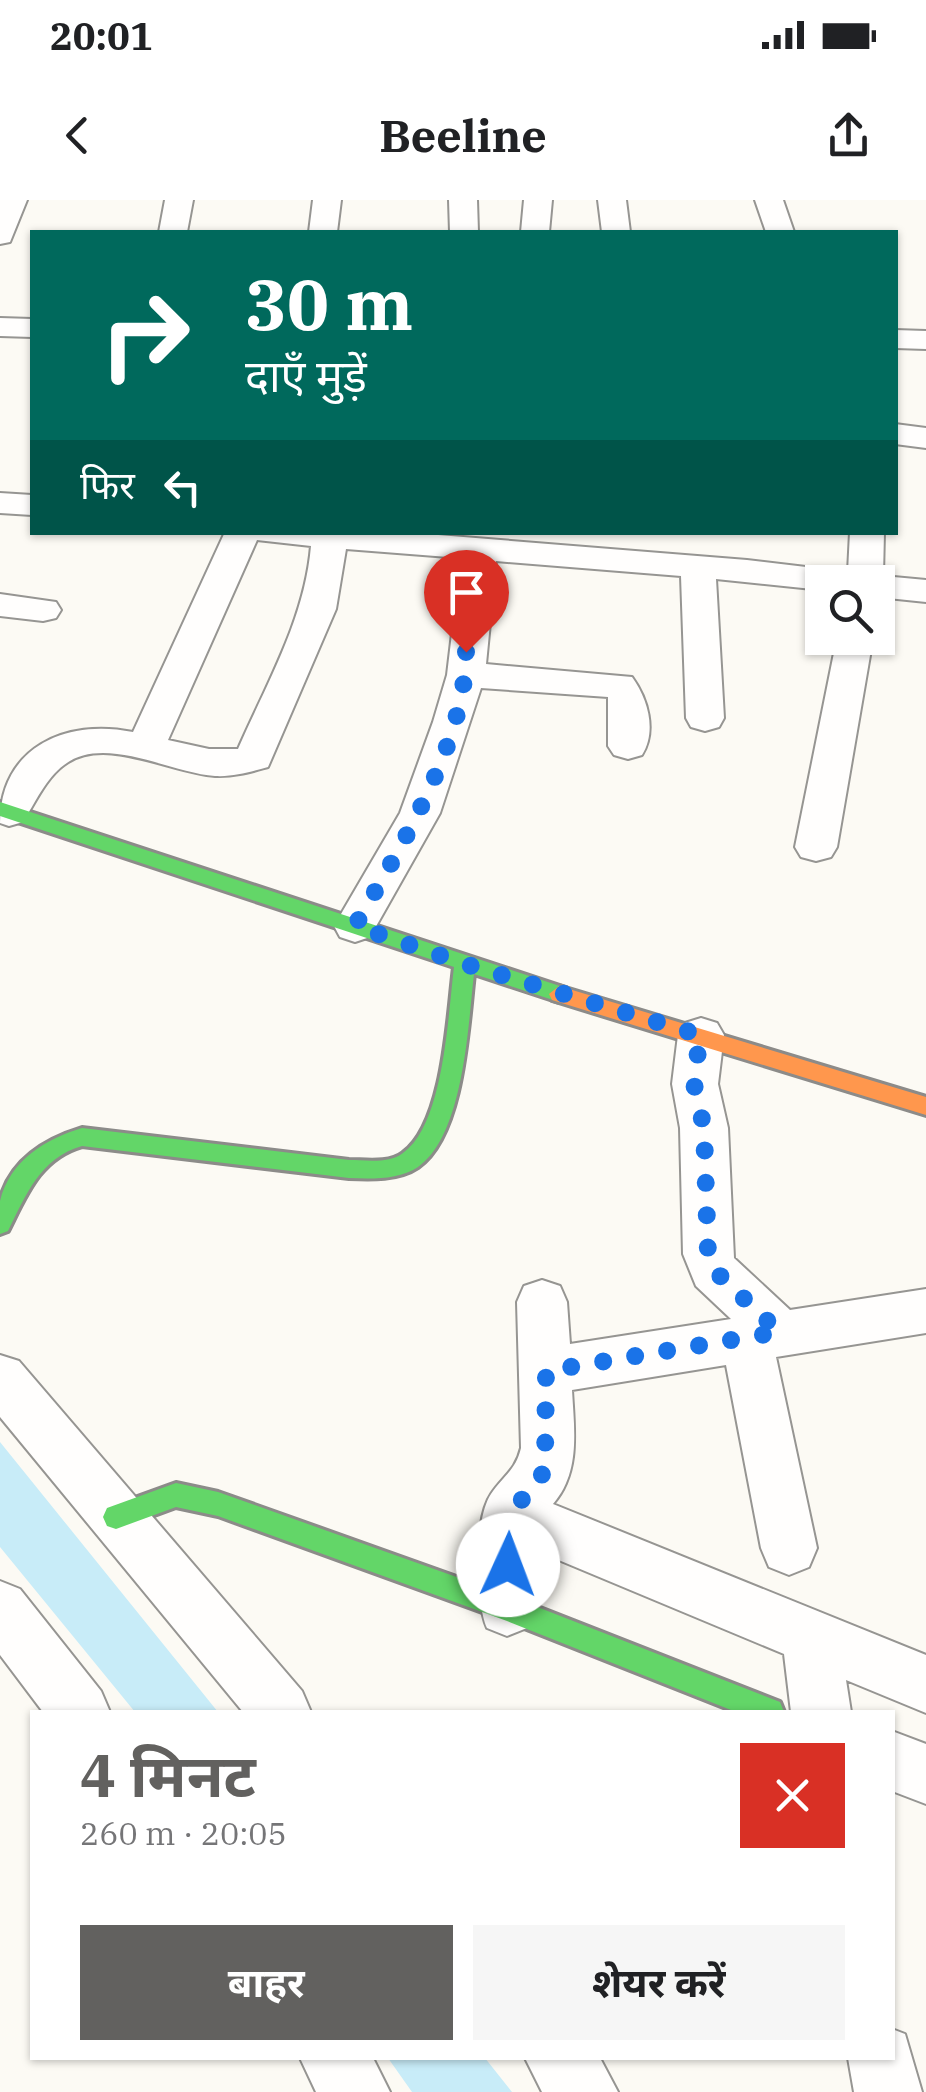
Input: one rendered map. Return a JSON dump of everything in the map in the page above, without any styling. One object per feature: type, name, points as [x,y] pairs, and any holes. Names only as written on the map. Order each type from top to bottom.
[{"type":"street","points":[[0,236],[14,200]]},
{"type":"street","points":[[173,230],[179,200]]},
{"type":"street","points":[[323,230],[327,200]]},
{"type":"street","points":[[462,200],[464,230]]},
{"type":"street","points":[[536,230],[538,200]]},
{"type":"street","points":[[612,200],[616,230]]},
{"type":"street","points":[[770,200],[779,230]]},
{"type":"street","points":[[0,327],[30,328]]},
{"type":"street","points":[[898,434],[926,438]]},
{"type":"street","points":[[0,503],[30,506]]},
{"type":"street","points":[[146,746],[241,535]]},
{"type":"street","points":[[298,535],[432,540],[479,551],[597,546],[698,567],[805,578]]},
{"type":"street","points":[[865,565],[868,535]]},
{"type":"street","points":[[329,538],[326,578],[318,609],[304,632],[254,758],[244,764],[216,762],[146,746],[84,742],[48,756],[4,810],[465,964],[926,1106]]},
{"type":"street","points":[[355,926],[420,813],[466,675],[479,551]]},
{"type":"street","points":[[698,567],[705,718]]},
{"type":"street","points":[[895,588],[926,591]]},
{"type":"street","points":[[0,605],[43,610]]},
{"type":"street","points":[[816,847],[851,655]]},
{"type":"street","points":[[466,675],[619,686],[628,700],[628,746]]},
{"type":"street","points":[[0,1224],[39,1152],[67,1139],[349,1169],[374,1170],[412,1161],[425,1149],[438,1122],[465,964]]},
{"type":"street","points":[[700,1035],[694,1084],[704,1128],[708,1254],[714,1270],[762,1334],[789,1548]]},
{"type":"street","points":[[507,1601],[509,1525],[541,1478],[545,1463],[542,1302]]},
{"type":"street","points":[[546,1371],[926,1311]]},
{"type":"street","points":[[0,1378],[279,1710]]},
{"type":"street","points":[[116,1517],[176,1495],[218,1504],[507,1601],[765,1710]]},
{"type":"street","points":[[509,1525],[812,1637],[926,1684]]},
{"type":"street","points":[[0,1610],[78,1710]]},
{"type":"street","points":[[812,1637],[821,1710]]},
{"type":"street","points":[[895,1762],[926,1774]]},
{"type":"street","points":[[334,2060],[356,2092]]},
{"type":"street","points":[[560,2060],[584,2092]]},
{"type":"street","points":[[881,2060],[888,2092]]},
{"type":"water","points":[[0,1442],[216,1710],[133,1710],[0,1547]]},
{"type":"water","points":[[389,2060],[487,2060],[512,2092],[412,2092]]},
{"type":"traffic: fast","points":[[0,809],[559,994]]},
{"type":"traffic: fast","points":[[0,1224],[39,1158],[64,1142],[82,1137],[349,1169],[404,1164],[425,1146],[444,1099],[465,965]]},
{"type":"traffic: fast","points":[[116,1517],[176,1495],[218,1504],[507,1608],[765,1710]]},
{"type":"traffic: slow","points":[[559,994],[926,1106]]},
{"type":"route","points":[[466,652],[466,675],[420,813],[355,926],[465,964],[700,1035],[694,1084],[704,1128],[708,1254],[714,1270],[729,1287],[779,1332],[546,1371],[548,1448],[541,1478],[510,1513],[508,1565]]}]
